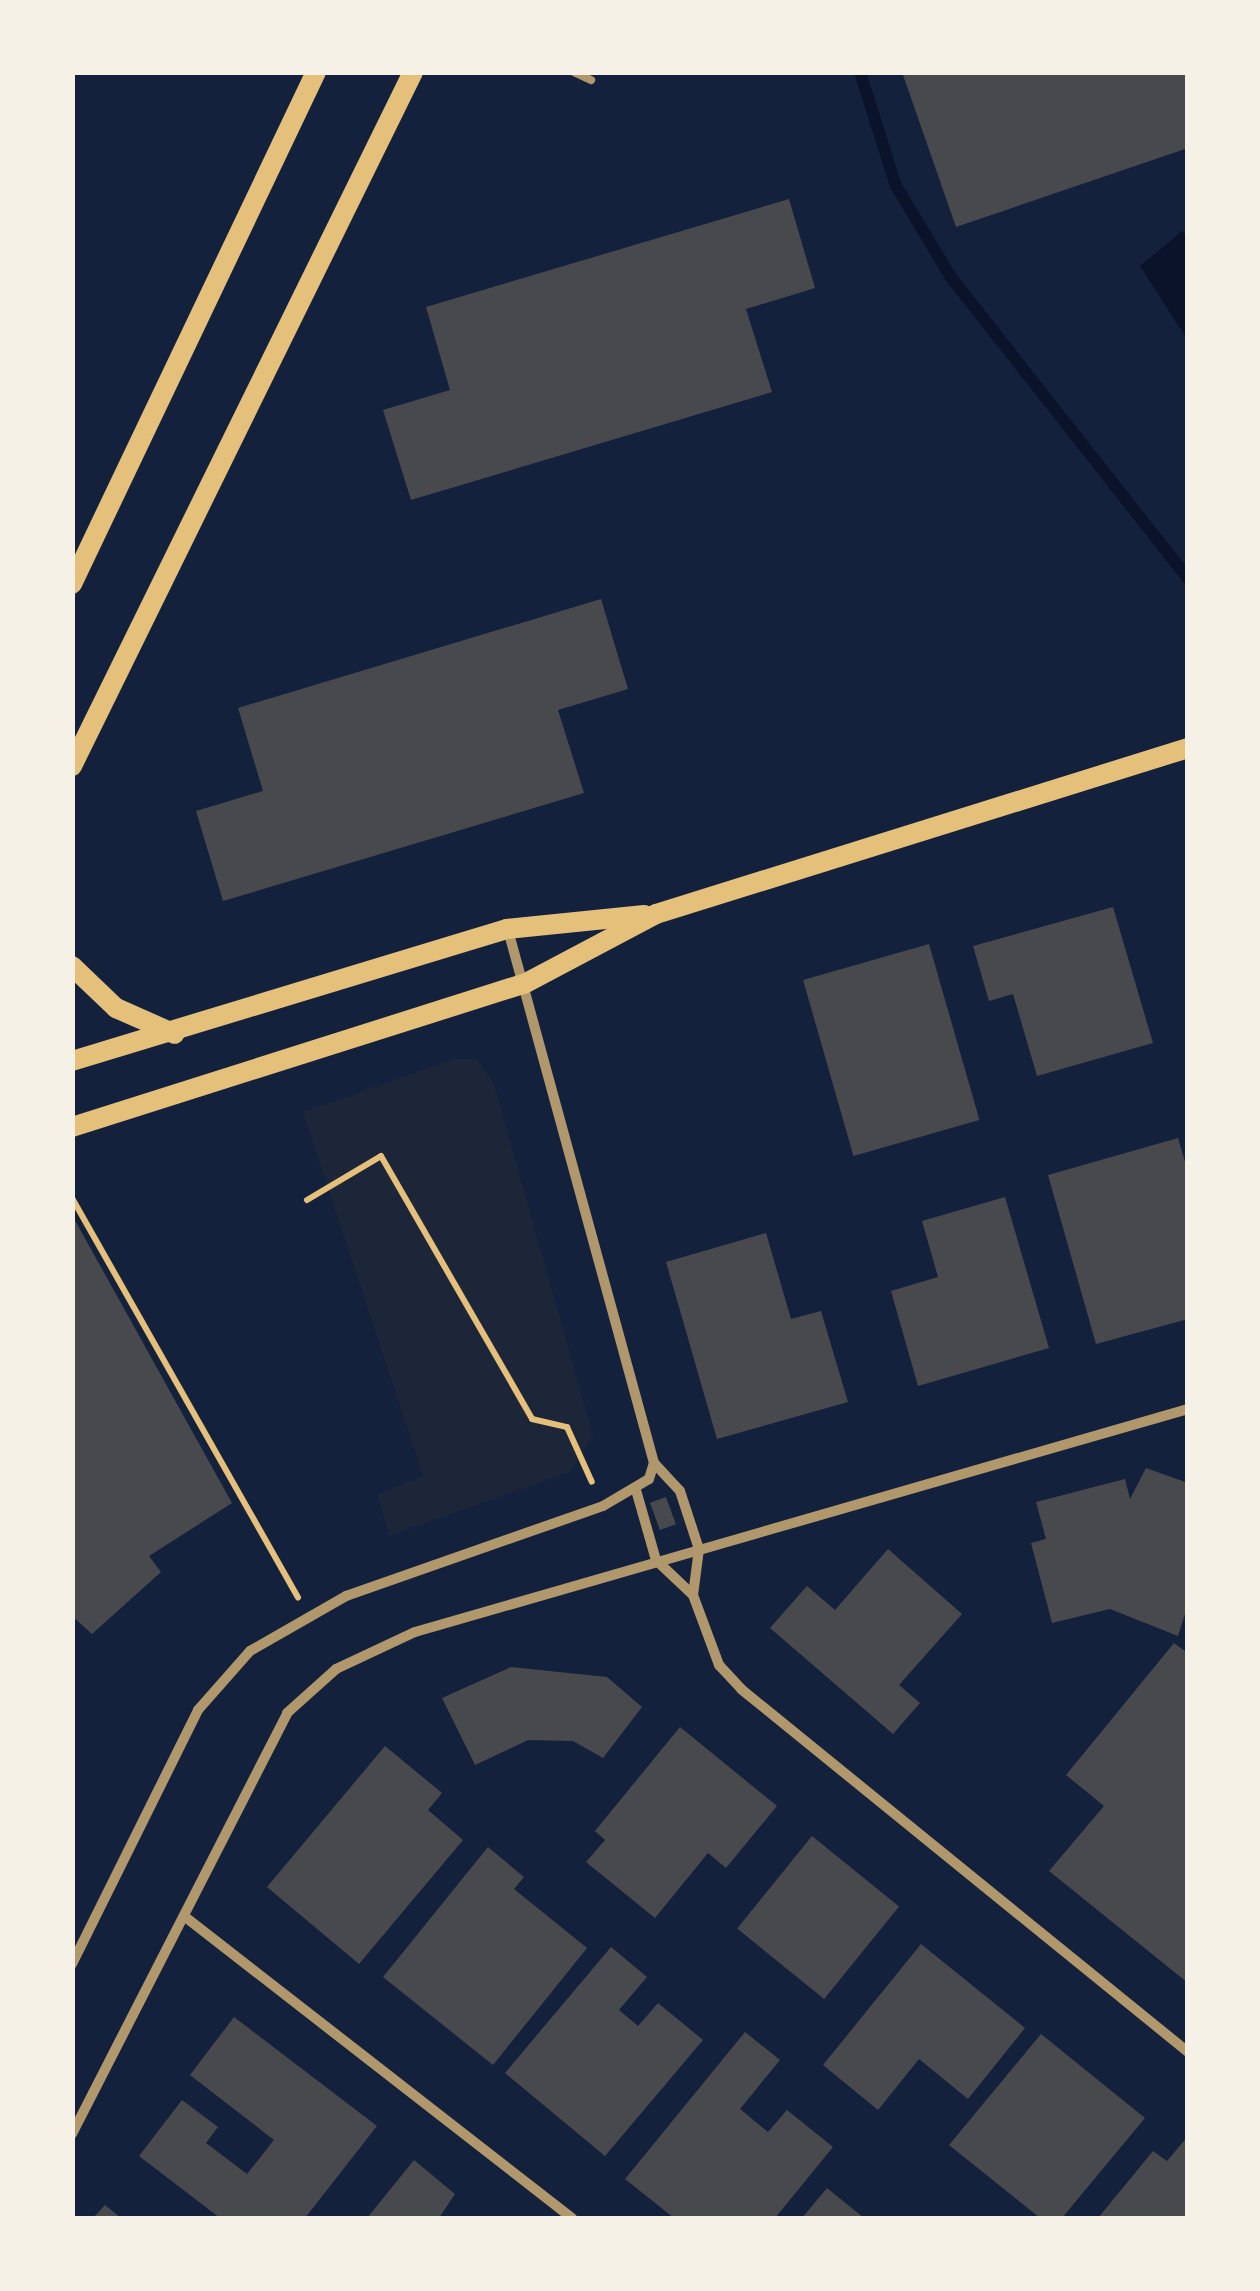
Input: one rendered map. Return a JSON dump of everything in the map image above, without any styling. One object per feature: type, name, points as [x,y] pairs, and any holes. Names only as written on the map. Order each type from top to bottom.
[{"type":"main road","points":[[72,584],[316,72]]},
{"type":"main road","points":[[72,766],[413,72]]},
{"type":"main road","points":[[72,1127],[524,984],[656,914],[1188,748]]},
{"type":"main road","points":[[72,1061],[175,1034],[508,929],[656,914]]},
{"type":"main road","points":[[72,966],[116,1008],[175,1034]]},
{"type":"street","points":[[508,929],[654,1464],[680,1491],[699,1549],[693,1595]]},
{"type":"street","points":[[72,2134],[288,1714],[336,1670],[415,1632],[1188,1409]]},
{"type":"street","points":[[72,1964],[198,1710],[250,1651],[308,1615],[636,1490],[654,1464]]},
{"type":"street","points":[[636,1490],[656,1560],[693,1595],[719,1665],[741,1689],[1188,2052]]},
{"type":"street","points":[[184,1916],[572,2218]]},
{"type":"lane","points":[[574,72],[591,80]]},
{"type":"path","points":[[307,1200],[381,1156],[532,1420],[567,1427],[585,1467]]},
{"type":"path","points":[[72,1198],[308,1615]]},
{"type":"shaded area","points":[[1182,231],[1188,236],[1187,339],[1140,266]]},
{"type":"shaded area","points":[[454,1059],[476,1059],[493,1081],[593,1435],[570,1472],[389,1536],[378,1494],[423,1476],[303,1112]]},
{"type":"building","points":[[902,72],[1188,72],[1188,148],[956,227]]},
{"type":"building","points":[[789,199],[815,288],[746,309],[772,392],[411,500],[383,410],[450,390],[426,307]]},
{"type":"building","points":[[601,599],[628,689],[558,710],[584,793],[223,901],[196,811],[263,791],[238,708]]},
{"type":"building","points":[[1113,907],[1153,1043],[1037,1076],[1013,994],[989,1001],[973,946]]},
{"type":"building","points":[[929,944],[979,1120],[854,1156],[803,980]]},
{"type":"building","points":[[1178,1138],[1188,1172],[1188,1319],[1096,1344],[1048,1175]]},
{"type":"building","points":[[1005,1197],[1049,1348],[918,1386],[891,1291],[938,1277],[922,1221]]},
{"type":"building","points":[[72,1215],[232,1503],[149,1556],[161,1572],[92,1634],[72,1616]]},
{"type":"building","points":[[766,1233],[791,1319],[821,1311],[848,1402],[717,1439],[666,1262]]},
{"type":"building","points":[[1146,1468],[1188,1483],[1188,1604],[1178,1636],[1110,1609],[1052,1623],[1031,1543],[1046,1539],[1036,1502],[1125,1479],[1130,1499]]},
{"type":"building","points":[[666,1497],[676,1524],[660,1530],[650,1503]]},
{"type":"building","points":[[888,1549],[962,1614],[899,1685],[920,1703],[893,1734],[770,1628],[807,1586],[835,1610]]},
{"type":"building","points":[[1174,1643],[1188,1653],[1188,1983],[1049,1871],[1104,1806],[1066,1775]]},
{"type":"building","points":[[511,1667],[607,1677],[642,1707],[603,1758],[573,1741],[528,1740],[475,1765],[442,1698]]},
{"type":"building","points":[[680,1727],[777,1806],[726,1868],[708,1853],[655,1918],[586,1862],[605,1840],[595,1831]]},
{"type":"building","points":[[385,1746],[442,1793],[428,1810],[463,1840],[359,1964],[267,1887]]},
{"type":"building","points":[[812,1836],[899,1906],[824,1999],[737,1928]]},
{"type":"building","points":[[488,1847],[524,1877],[514,1889],[587,1948],[493,2065],[383,1977]]},
{"type":"building","points":[[921,1944],[1025,2028],[968,2099],[919,2059],[878,2110],[823,2065]]},
{"type":"building","points":[[611,1947],[647,1977],[619,2010],[638,2026],[658,2003],[703,2040],[605,2156],[505,2073]]},
{"type":"building","points":[[234,2017],[377,2126],[305,2218],[220,2218],[139,2156],[182,2100],[218,2127],[206,2143],[247,2174],[274,2140],[190,2075]]},
{"type":"building","points":[[745,2032],[780,2060],[740,2109],[768,2132],[787,2110],[833,2147],[775,2218],[674,2218],[625,2179]]},
{"type":"building","points":[[1041,2034],[1145,2118],[1062,2218],[1040,2218],[949,2145]]},
{"type":"building","points":[[1188,2136],[1188,2218],[1098,2218],[1153,2151],[1167,2161]]},
{"type":"building","points":[[414,2160],[455,2194],[439,2218],[367,2218]]},
{"type":"building","points":[[827,2188],[864,2218],[802,2218]]},
{"type":"building","points":[[105,2205],[121,2218],[93,2218]]},
{"type":"waterway","points":[[860,72],[896,186],[950,276],[1188,578]]}]
